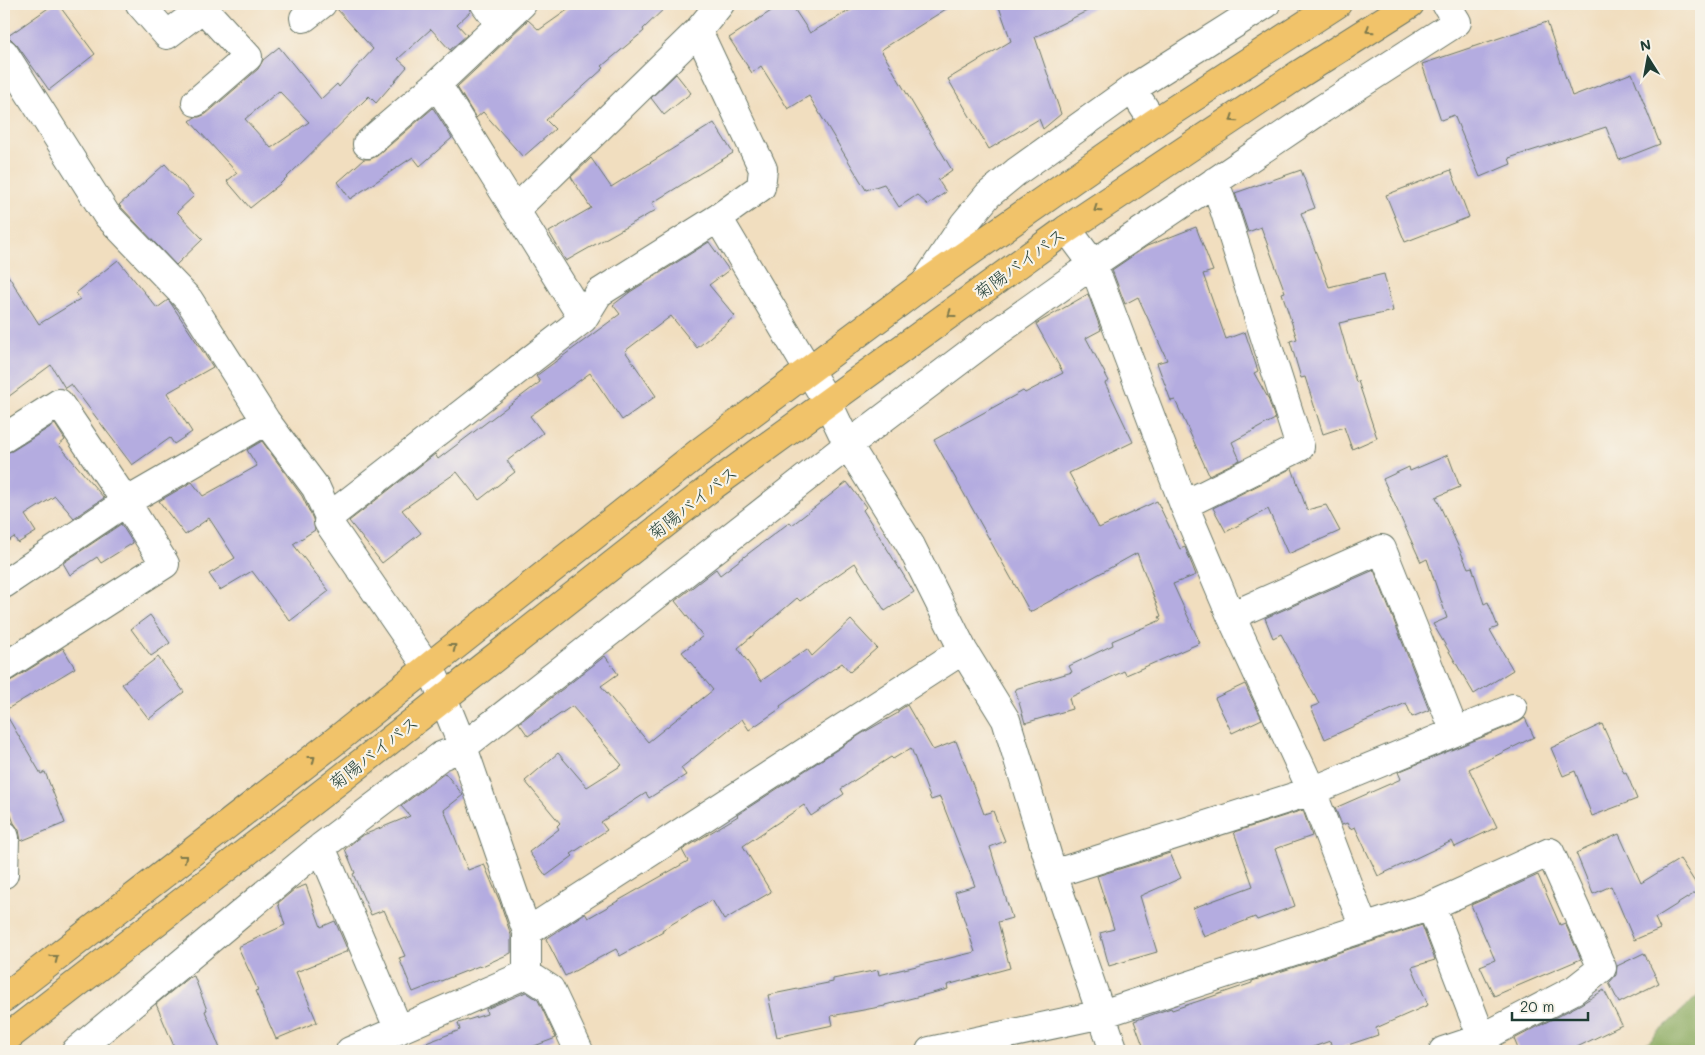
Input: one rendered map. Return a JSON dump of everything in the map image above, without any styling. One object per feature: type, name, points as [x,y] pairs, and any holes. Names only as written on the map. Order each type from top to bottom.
[{"type":"highway","name":"菊陽バイパス","points":[[4,998],[697,454],[924,284],[1154,124],[1337,4]]},
{"type":"highway","name":"菊陽バイパス","points":[[4,1040],[443,699],[714,485],[1067,229],[1298,75],[1410,4]]},
{"type":"street","points":[[140,4],[167,34],[203,8],[248,57],[196,102]]},
{"type":"street","points":[[367,144],[437,84],[492,14],[522,4]]},
{"type":"street","points":[[515,210],[698,32],[720,4]]},
{"type":"street","points":[[924,284],[964,224],[988,195],[1016,172],[1132,89],[1266,4]]},
{"type":"street","points":[[76,1051],[321,847],[441,756],[463,747],[848,446],[996,333],[1215,181],[1457,22],[1446,4]]},
{"type":"street","points":[[329,517],[583,318],[598,293],[718,218],[761,186],[763,169],[698,32]]},
{"type":"street","points":[[4,53],[106,214],[189,300],[266,421],[316,488],[329,517],[328,522],[435,678],[463,747],[527,932],[528,974]]},
{"type":"street","points":[[437,84],[583,318]]},
{"type":"street","points":[[1132,89],[1154,124]]},
{"type":"street","points":[[1184,505],[1300,447],[1215,181]]},
{"type":"street","points":[[718,218],[810,371],[828,403],[848,446],[911,546],[963,650],[1006,720],[1053,874],[1114,1051]]},
{"type":"street","points":[[1067,229],[1093,264],[1184,505],[1231,616],[1312,791],[1364,928]]},
{"type":"street","points":[[4,438],[59,403],[126,502],[165,564],[4,667]]},
{"type":"street","points":[[4,584],[126,502],[266,421]]},
{"type":"street","points":[[1231,616],[1382,549],[1455,732]]},
{"type":"street","points":[[527,932],[963,650]]},
{"type":"street","points":[[1053,874],[1312,791],[1513,708]]},
{"type":"street","points":[[4,835],[6,838],[4,874]]},
{"type":"street","points":[[321,847],[399,1030]]},
{"type":"street","points":[[930,1051],[1102,1014],[1431,906],[1550,852],[1602,968],[1574,990],[1485,1045],[1443,1051]]},
{"type":"street","points":[[1431,906],[1485,1045]]},
{"type":"street","points":[[350,1051],[528,974]]},
{"type":"street","points":[[528,974],[550,989],[579,1051]]},
{"type":"green space","points":[[1701,993],[1701,1051],[1638,1051],[1639,1050]]},
{"type":"building","points":[[54,4],[58,4],[95,54],[49,90],[17,45],[8,36]]},
{"type":"building","points":[[337,4],[470,4],[471,11],[457,24],[467,35],[450,50],[431,29],[398,59],[407,67],[376,103],[369,96],[280,184],[250,208],[227,181],[237,173],[190,121],[195,117],[206,114],[258,69],[263,60],[279,47],[321,99],[337,84],[339,87],[373,49],[337,9]],"holes":[[[279,91],[309,122],[271,148],[245,119]]]},
{"type":"building","points":[[576,4],[669,4],[643,29],[644,31],[602,66],[604,68],[546,120],[555,129],[523,157],[483,112],[476,118],[457,87],[528,20],[539,30]]},
{"type":"building","points":[[782,4],[791,4],[810,33],[861,4],[954,4],[881,50],[952,170],[938,180],[946,192],[928,205],[917,195],[899,207],[884,184],[866,190],[809,96],[788,109],[761,66],[752,73],[729,38]]},
{"type":"building","points":[[998,4],[1101,4],[1035,37],[1061,114],[1043,129],[1039,119],[989,149],[948,79],[1011,41]]},
{"type":"building","points":[[1547,22],[1572,96],[1632,73],[1660,144],[1619,160],[1606,127],[1509,158],[1511,164],[1480,177],[1454,115],[1441,120],[1422,64]]},
{"type":"building","points":[[676,74],[691,93],[664,115],[651,98]]},
{"type":"building","points":[[433,108],[452,138],[420,166],[413,157],[350,199],[338,182],[364,159],[377,156]]},
{"type":"building","points":[[714,123],[733,153],[652,203],[656,210],[566,261],[549,232],[591,208],[571,177],[591,158],[611,187]]},
{"type":"building","points":[[165,164],[194,196],[177,212],[203,239],[176,265],[119,205]]},
{"type":"building","points":[[1301,170],[1315,208],[1301,213],[1329,287],[1384,274],[1393,311],[1339,323],[1356,382],[1358,381],[1377,438],[1352,449],[1344,427],[1323,434],[1305,377],[1301,378],[1290,341],[1297,339],[1282,293],[1285,292],[1261,227],[1248,232],[1235,193]]},
{"type":"building","points":[[1451,170],[1469,217],[1405,242],[1386,195]]},
{"type":"building","points":[[1196,227],[1213,271],[1203,274],[1226,339],[1245,332],[1258,371],[1254,373],[1268,398],[1275,419],[1232,442],[1240,460],[1209,475],[1175,400],[1171,401],[1157,363],[1167,360],[1138,297],[1125,304],[1112,270],[1147,246]]},
{"type":"building","points":[[709,242],[729,270],[709,285],[735,316],[697,348],[671,316],[625,351],[656,396],[622,420],[590,373],[530,416],[543,433],[507,461],[515,472],[479,500],[457,472],[402,510],[421,533],[382,563],[349,521],[435,454],[438,459],[540,382],[536,376],[620,314],[613,305],[630,292]]},
{"type":"building","points":[[118,260],[157,308],[168,300],[170,302],[213,367],[167,393],[192,432],[174,444],[170,438],[132,465],[71,384],[65,388],[51,365],[4,400],[4,269],[39,324],[80,299],[76,293]]},
{"type":"building","points":[[1088,294],[1101,330],[1086,338],[1109,381],[1105,383],[1133,442],[1069,473],[1099,528],[1157,501],[1180,549],[1185,547],[1196,575],[1173,584],[1200,643],[1126,675],[1124,671],[1069,698],[1072,709],[1025,723],[1015,689],[1072,672],[1069,666],[1113,645],[1112,641],[1161,620],[1159,617],[1161,616],[1137,553],[1030,612],[934,440],[1023,391],[1025,393],[1063,373],[1036,324]]},
{"type":"building","points":[[55,424],[65,440],[59,445],[104,498],[74,518],[55,496],[25,515],[36,532],[18,543],[14,537],[4,544],[4,453],[12,451]]},
{"type":"building","points":[[262,441],[302,496],[313,519],[315,530],[293,544],[329,591],[290,621],[252,571],[220,590],[209,574],[235,558],[209,518],[185,535],[159,501],[192,482],[203,496],[257,466],[247,450]]},
{"type":"building","points":[[1448,455],[1460,487],[1436,497],[1468,568],[1472,567],[1484,604],[1488,602],[1498,627],[1490,630],[1513,670],[1474,694],[1433,624],[1447,618],[1427,559],[1421,562],[1383,479],[1409,467],[1410,471]]},
{"type":"building","points":[[1292,468],[1307,510],[1326,505],[1340,531],[1288,554],[1268,509],[1226,532],[1213,508]]},
{"type":"building","points":[[847,482],[866,507],[863,510],[914,592],[885,611],[855,563],[800,601],[797,598],[738,648],[761,681],[807,649],[812,656],[851,620],[877,648],[850,672],[842,663],[749,730],[742,719],[681,768],[686,775],[649,798],[646,793],[601,822],[607,830],[571,854],[573,856],[546,876],[529,852],[559,829],[557,826],[560,823],[525,781],[558,753],[587,787],[622,765],[572,706],[528,736],[519,723],[605,656],[618,674],[601,686],[648,742],[713,690],[682,652],[703,636],[675,601],[716,569],[720,575],[790,522],[792,525]]},
{"type":"building","points":[[121,524],[133,543],[101,563],[97,557],[70,575],[63,563]]},
{"type":"building","points":[[1374,570],[1429,710],[1412,717],[1406,703],[1325,739],[1311,707],[1319,704],[1281,634],[1273,638],[1265,618]]},
{"type":"building","points":[[150,615],[170,643],[151,656],[131,629]]},
{"type":"building","points":[[63,648],[75,668],[4,711],[4,683],[12,680]]},
{"type":"building","points":[[158,657],[184,692],[149,719],[122,684]]},
{"type":"building","points":[[1245,684],[1262,719],[1232,733],[1215,698]]},
{"type":"building","points":[[907,705],[933,750],[956,741],[984,814],[993,811],[1005,841],[990,847],[1012,918],[998,922],[1010,968],[947,985],[948,989],[885,1006],[831,1016],[833,1025],[777,1037],[768,995],[833,982],[833,979],[878,970],[879,975],[975,952],[955,892],[975,886],[940,797],[931,800],[911,748],[893,759],[891,757],[841,789],[844,794],[811,816],[804,805],[743,846],[771,892],[724,920],[712,900],[662,930],[663,932],[620,956],[616,949],[565,976],[546,939],[585,913],[588,918],[688,861],[682,850],[738,816],[861,734],[898,713]]},
{"type":"building","points":[[4,711],[41,774],[45,772],[65,823],[21,841],[19,830],[14,823],[4,798]]},
{"type":"building","points":[[1525,718],[1534,737],[1469,769],[1497,827],[1455,847],[1452,841],[1378,876],[1355,827],[1350,829],[1347,823],[1342,825],[1335,808],[1401,779],[1398,772]]},
{"type":"building","points":[[1602,724],[1637,799],[1592,816],[1575,771],[1563,776],[1551,748]]},
{"type":"building","points":[[445,773],[463,795],[444,810],[468,870],[484,864],[511,935],[511,953],[480,967],[413,992],[399,958],[405,956],[384,910],[371,915],[353,874],[355,873],[345,849],[361,836],[410,816],[401,806]]},
{"type":"building","points":[[1303,810],[1312,836],[1275,849],[1295,906],[1257,920],[1255,917],[1204,937],[1193,908],[1253,886],[1234,832]]},
{"type":"building","points":[[1619,834],[1641,883],[1680,859],[1700,890],[1655,918],[1660,929],[1634,940],[1611,886],[1593,894],[1576,853]]},
{"type":"building","points":[[1170,853],[1181,878],[1140,896],[1157,952],[1109,966],[1100,933],[1114,929],[1097,876]]},
{"type":"building","points":[[1538,875],[1560,925],[1565,923],[1581,959],[1494,996],[1480,966],[1495,960],[1471,905]]},
{"type":"building","points":[[306,885],[321,927],[335,921],[348,951],[296,972],[317,1022],[276,1039],[255,991],[258,990],[238,947],[285,925],[278,903],[295,889]]},
{"type":"building","points":[[1422,925],[1435,960],[1412,967],[1428,1005],[1376,1028],[1378,1035],[1333,1050],[1330,1041],[1302,1051],[1145,1051],[1134,1021],[1171,1008],[1172,1010],[1252,983],[1252,981]]},
{"type":"building","points":[[1644,953],[1659,983],[1619,1003],[1609,983],[1616,975],[1617,966]]},
{"type":"building","points":[[194,976],[207,1010],[205,1011],[221,1051],[176,1051],[156,1004],[188,978]]},
{"type":"building","points":[[1604,990],[1622,1025],[1569,1051],[1519,1051],[1514,1039]]},
{"type":"building","points":[[526,992],[538,1000],[556,1038],[521,1051],[408,1051],[460,1030],[458,1023],[487,1014],[486,1009]]}]
